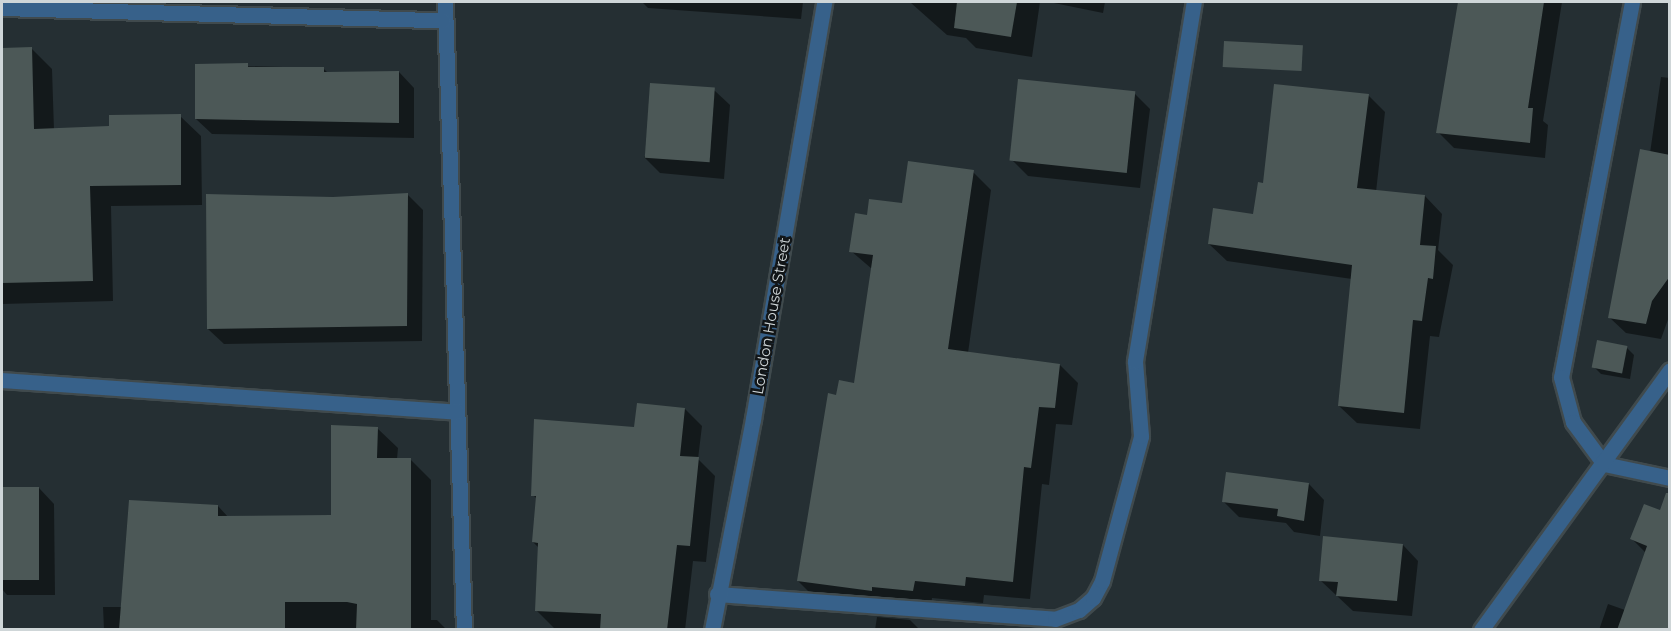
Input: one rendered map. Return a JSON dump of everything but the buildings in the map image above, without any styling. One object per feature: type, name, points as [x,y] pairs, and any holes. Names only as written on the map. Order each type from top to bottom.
[{"type":"street","points":[[445,2],[443,20],[464,630]]},
{"type":"street","name":"London House Street","points":[[712,630],[717,594],[753,419],[824,2]]},
{"type":"street","points":[[717,594],[1055,619],[1079,610],[1093,598],[1102,582],[1141,436],[1135,361],[1194,2]]},
{"type":"street","points":[[1632,2],[1561,377],[1573,422],[1604,464],[1670,478]]},
{"type":"street","points":[[2,8],[443,20]]},
{"type":"street","points":[[1481,630],[1604,464],[1670,370]]},
{"type":"street","points":[[2,380],[457,412]]}]
